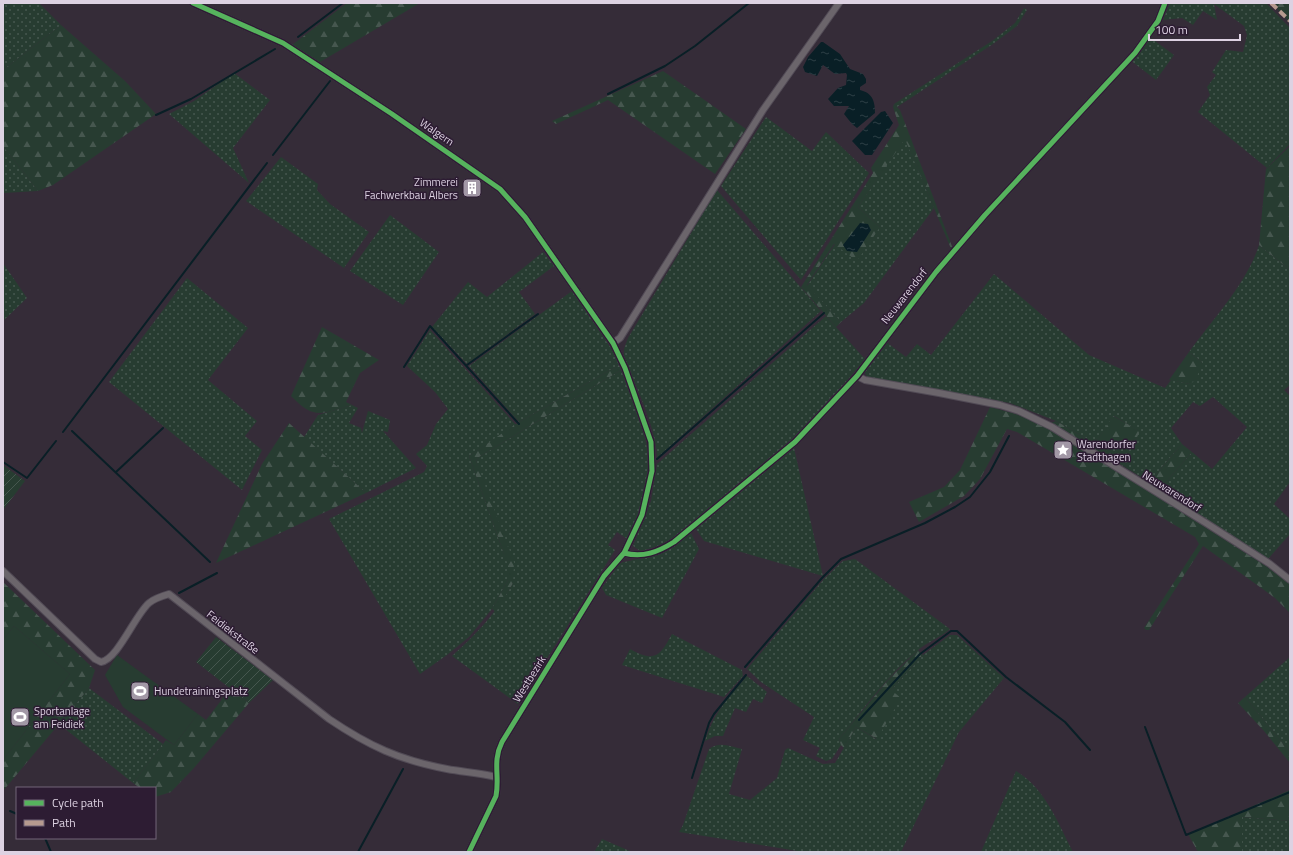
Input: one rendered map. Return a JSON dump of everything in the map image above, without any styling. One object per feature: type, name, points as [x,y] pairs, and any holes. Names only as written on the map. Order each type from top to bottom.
[{"type":"street","name":"Walgern","points":[[193,3],[283,43],[392,114],[500,189],[525,216],[613,343]]},
{"type":"street","points":[[613,343],[620,338],[763,110],[840,3]]},
{"type":"street","name":"Neuwarendorf","points":[[624,553],[635,556],[648,554],[660,550],[674,542],[795,442],[856,376],[936,272],[985,215],[1135,53],[1158,21],[1165,3]]},
{"type":"street","name":"Westbezirk","points":[[469,852],[496,796],[498,786],[496,776],[497,751],[604,576],[624,553],[636,529],[647,501],[653,458],[651,442],[625,368],[613,343]]},
{"type":"street","name":"Neuwarendorf","points":[[856,376],[864,380],[939,393],[1019,411],[1052,427],[1200,519],[1270,564],[1290,580]]},
{"type":"street","name":"Feidiekstraße","points":[[3,570],[95,659],[102,662],[111,657],[140,612],[150,602],[158,597],[169,594],[329,719],[377,749],[423,764],[496,776]]},
{"type":"green space","points":[[3,3],[39,3],[61,25],[3,70]]},
{"type":"green space","points":[[347,3],[420,3],[320,62],[292,45]]},
{"type":"green space","points":[[1170,3],[1266,3],[1290,28],[1290,144],[1267,168],[1198,112],[1210,95],[1207,87],[1216,75],[1212,72],[1226,50],[1243,52],[1247,35],[1244,26],[1214,4],[1217,20],[1203,11],[1193,25],[1182,18],[1163,20]]},
{"type":"green space","points":[[1272,3],[1290,3],[1290,23]]},
{"type":"green space","points":[[1024,8],[1027,10],[1017,26],[993,44],[897,107],[894,104],[992,41],[1015,23]]},
{"type":"green space","points":[[61,25],[125,81],[156,114],[53,185],[38,191],[3,146],[3,70]]},
{"type":"green space","points":[[1151,38],[1174,55],[1156,80],[1130,60]]},
{"type":"green space","points":[[663,71],[746,129],[715,174],[608,100],[556,124],[552,121]]},
{"type":"green space","points":[[234,73],[270,100],[233,148],[249,183],[169,114],[194,101]]},
{"type":"green space","points":[[894,104],[900,110],[953,249],[952,251],[905,139],[858,207],[880,227],[857,261],[834,244],[807,285],[841,322],[836,327],[801,287],[873,173],[871,168],[899,125],[893,107]]},
{"type":"green space","points":[[766,117],[812,151],[826,132],[869,173],[801,280],[721,186]]},
{"type":"green space","points":[[905,138],[934,208],[864,303],[841,322],[807,286],[835,244],[880,227],[858,207]]},
{"type":"green space","points":[[3,146],[38,191],[4,193]]},
{"type":"green space","points":[[1290,146],[1290,270],[1259,245],[1266,169]]},
{"type":"green space","points":[[281,157],[318,184],[317,190],[330,204],[369,232],[344,268],[246,201]]},
{"type":"green space","points":[[717,190],[821,311],[657,458],[654,435],[650,421],[624,356],[624,349],[628,338]]},
{"type":"green space","points":[[390,215],[439,252],[403,305],[350,271]]},
{"type":"green space","points":[[1259,245],[1290,270],[1290,385],[1284,390],[1290,396],[1290,482],[1274,504],[1290,519],[1290,534],[1268,559],[1160,489],[1192,452],[1212,469],[1247,427],[1213,397],[1200,406],[1193,402],[1171,428],[1182,444],[1149,482],[1102,453],[1116,445],[1136,439],[1139,431],[1114,416],[1098,439],[1091,441],[1056,421],[1010,403],[867,377],[864,371],[885,341],[906,357],[917,344],[931,355],[994,274],[1089,355],[1165,388],[1171,380],[1190,384],[1202,362],[1189,352],[1238,287],[1254,259]]},
{"type":"green space","points":[[543,252],[554,266],[519,292],[535,314],[467,364],[432,327],[468,282],[487,297]]},
{"type":"green space","points":[[3,263],[27,298],[3,321]]},
{"type":"green space","points":[[187,278],[248,328],[208,380],[257,421],[245,436],[262,450],[242,490],[109,382]]},
{"type":"green space","points":[[572,291],[611,348],[619,365],[519,422],[469,366]]},
{"type":"green space","points":[[826,316],[865,359],[835,395],[832,395],[826,404],[792,439],[674,538],[653,548],[640,551],[633,546],[651,501],[657,464]]},
{"type":"green space","points":[[322,327],[379,360],[360,373],[346,402],[352,405],[319,413],[306,409],[291,396]]},
{"type":"green space","points":[[430,330],[516,425],[469,456],[508,565],[508,580],[492,609],[469,637],[420,674],[329,519],[424,472],[427,466],[416,454],[427,445],[436,424],[448,409],[435,392],[407,366]]},
{"type":"green space","points":[[1189,352],[1202,362],[1196,380],[1190,384],[1169,380]]},
{"type":"green space","points":[[619,365],[621,370],[479,457],[476,461],[514,562],[513,583],[496,612],[492,609],[508,580],[508,565],[469,456],[519,422]]},
{"type":"green space","points":[[621,370],[640,421],[647,451],[647,477],[638,516],[627,539],[617,532],[608,545],[615,550],[518,704],[452,656],[486,622],[500,604],[513,583],[476,461],[479,457]]},
{"type":"green space","points":[[352,405],[358,408],[349,423],[361,428],[362,433],[368,411],[390,420],[388,432],[383,431],[416,468],[366,493],[304,437],[318,415]]},
{"type":"green space","points":[[990,407],[1016,414],[1044,426],[1056,421],[1091,441],[1098,439],[1113,416],[1140,431],[1136,439],[1116,445],[1101,454],[1101,461],[1144,488],[1182,444],[1192,452],[1160,489],[1161,499],[1266,566],[1290,584],[1290,613],[1275,598],[1203,546],[1149,630],[1146,630],[1144,628],[1199,544],[1195,537],[1017,432],[1007,429],[980,479],[964,496],[919,522],[909,502],[944,487],[960,470]]},
{"type":"green space","points":[[289,423],[366,493],[216,563],[262,464]]},
{"type":"green space","points":[[794,448],[823,576],[704,541],[696,529]]},
{"type":"green space","points":[[3,465],[25,481],[3,510]]},
{"type":"green space","points":[[691,533],[699,549],[662,618],[606,595],[602,588],[620,563],[663,553]]},
{"type":"green space","points":[[855,559],[950,629],[921,648],[896,671],[839,739],[841,745],[832,759],[826,761],[816,756],[820,748],[803,740],[814,717],[761,682],[747,669],[824,579],[843,561]]},
{"type":"green space","points":[[3,582],[95,670],[89,688],[3,791],[3,760],[70,674],[14,626],[3,640]]},
{"type":"green space","name":"Sportanlage am Feidiek","points":[[14,626],[70,674],[3,760],[3,640]]},
{"type":"green space","points":[[672,634],[742,670],[743,676],[724,697],[622,665],[630,649],[645,656],[656,655],[664,648]]},
{"type":"green space","points":[[950,635],[957,635],[1004,678],[959,732],[901,852],[804,852],[679,832],[683,825],[709,749],[717,745],[721,745],[742,749],[729,794],[750,800],[777,778],[785,750],[788,748],[823,764],[835,763],[856,727],[876,739],[891,690],[923,655]]},
{"type":"green space","points":[[216,637],[273,680],[249,703],[196,662]]},
{"type":"green space","points":[[918,650],[923,655],[891,690],[901,698],[877,739],[856,727],[844,748],[839,739],[888,680]]},
{"type":"green space","name":"Hundetrainingsplatz","points":[[117,655],[198,714],[174,745],[123,707],[105,675]]},
{"type":"green space","points":[[1290,657],[1290,752],[1245,697]]},
{"type":"green space","points":[[747,676],[767,692],[762,703],[753,699],[746,712],[735,708],[723,736],[715,736],[705,741],[722,706]]},
{"type":"green space","points":[[89,688],[163,744],[133,783],[59,724]]},
{"type":"green space","points":[[230,689],[249,703],[194,768],[171,792],[156,797],[156,787],[139,787],[133,783],[166,740],[174,745],[198,714],[206,720]]},
{"type":"green space","points":[[1245,697],[1290,752],[1290,763],[1264,731],[1238,703]]},
{"type":"green space","points":[[1016,771],[1026,778],[1043,796],[1073,852],[981,852]]},
{"type":"green space","points":[[1290,790],[1290,821],[1242,817],[1242,852],[1198,852],[1188,834]]},
{"type":"green space","points":[[1242,817],[1290,821],[1290,852],[1242,852]]},
{"type":"green space","points":[[602,839],[632,852],[594,852]]},
{"type":"water","points":[[821,42],[840,54],[850,69],[863,74],[866,79],[866,83],[860,87],[860,90],[868,93],[872,98],[875,113],[857,128],[844,114],[849,106],[834,106],[828,99],[838,88],[846,85],[846,73],[835,74],[823,65],[817,76],[805,72],[803,67],[808,57]]},
{"type":"water","points":[[885,111],[893,123],[872,155],[865,155],[852,141],[881,112]]},
{"type":"water","points":[[860,223],[868,224],[871,230],[857,252],[847,251],[843,245]]},
{"type":"waterway","points":[[298,37],[343,3]]},
{"type":"waterway","points":[[608,94],[665,66],[695,46],[749,3]]},
{"type":"waterway","points":[[156,115],[191,99],[275,49]]},
{"type":"waterway","points":[[273,155],[330,81]]},
{"type":"waterway","points":[[63,432],[267,163]]},
{"type":"waterway","points":[[657,459],[824,313]]},
{"type":"waterway","points":[[467,365],[538,314]]},
{"type":"waterway","points":[[404,367],[430,326],[519,424]]},
{"type":"waterway","points":[[116,472],[163,428]]},
{"type":"waterway","points":[[72,431],[210,562]]},
{"type":"waterway","points":[[745,667],[822,578],[841,559],[925,523],[970,497],[990,472],[1009,436]]},
{"type":"waterway","points":[[3,462],[27,478],[56,441]]},
{"type":"waterway","points":[[179,593],[217,573]]},
{"type":"waterway","points":[[859,720],[920,654],[951,631],[957,631],[1006,677],[1065,722],[1090,750]]},
{"type":"waterway","points":[[692,778],[709,723],[714,714],[746,675]]},
{"type":"waterway","points":[[1145,727],[1186,835],[1290,792]]},
{"type":"waterway","points":[[358,852],[403,769]]},
{"type":"waterway","points":[[10,811],[16,814]]},
{"type":"waterway","points":[[45,839],[51,852]]},
{"type":"marked path","points":[[1271,3],[1290,21]]},
{"type":"cycle path","points":[[193,3],[283,43],[392,114],[500,189],[525,217],[613,343],[625,368],[651,442],[652,471],[642,515],[624,553],[604,576],[502,742],[497,756],[496,796],[469,852]]},
{"type":"cycle path","points":[[624,553],[638,555],[650,553],[662,549],[674,542],[795,442],[857,376],[936,272],[985,215],[1135,53],[1158,21],[1165,3]]},
{"type":"place","name":"Zimmerei Fachwerkbau Albers","points":[[472,188]]},
{"type":"place","name":"Warendorfer Stadthagen","points":[[1063,450]]},
{"type":"place","name":"Hundetrainingsplatz","points":[[140,691]]},
{"type":"place","name":"Sportanlage am Feidiek","points":[[20,717]]}]
